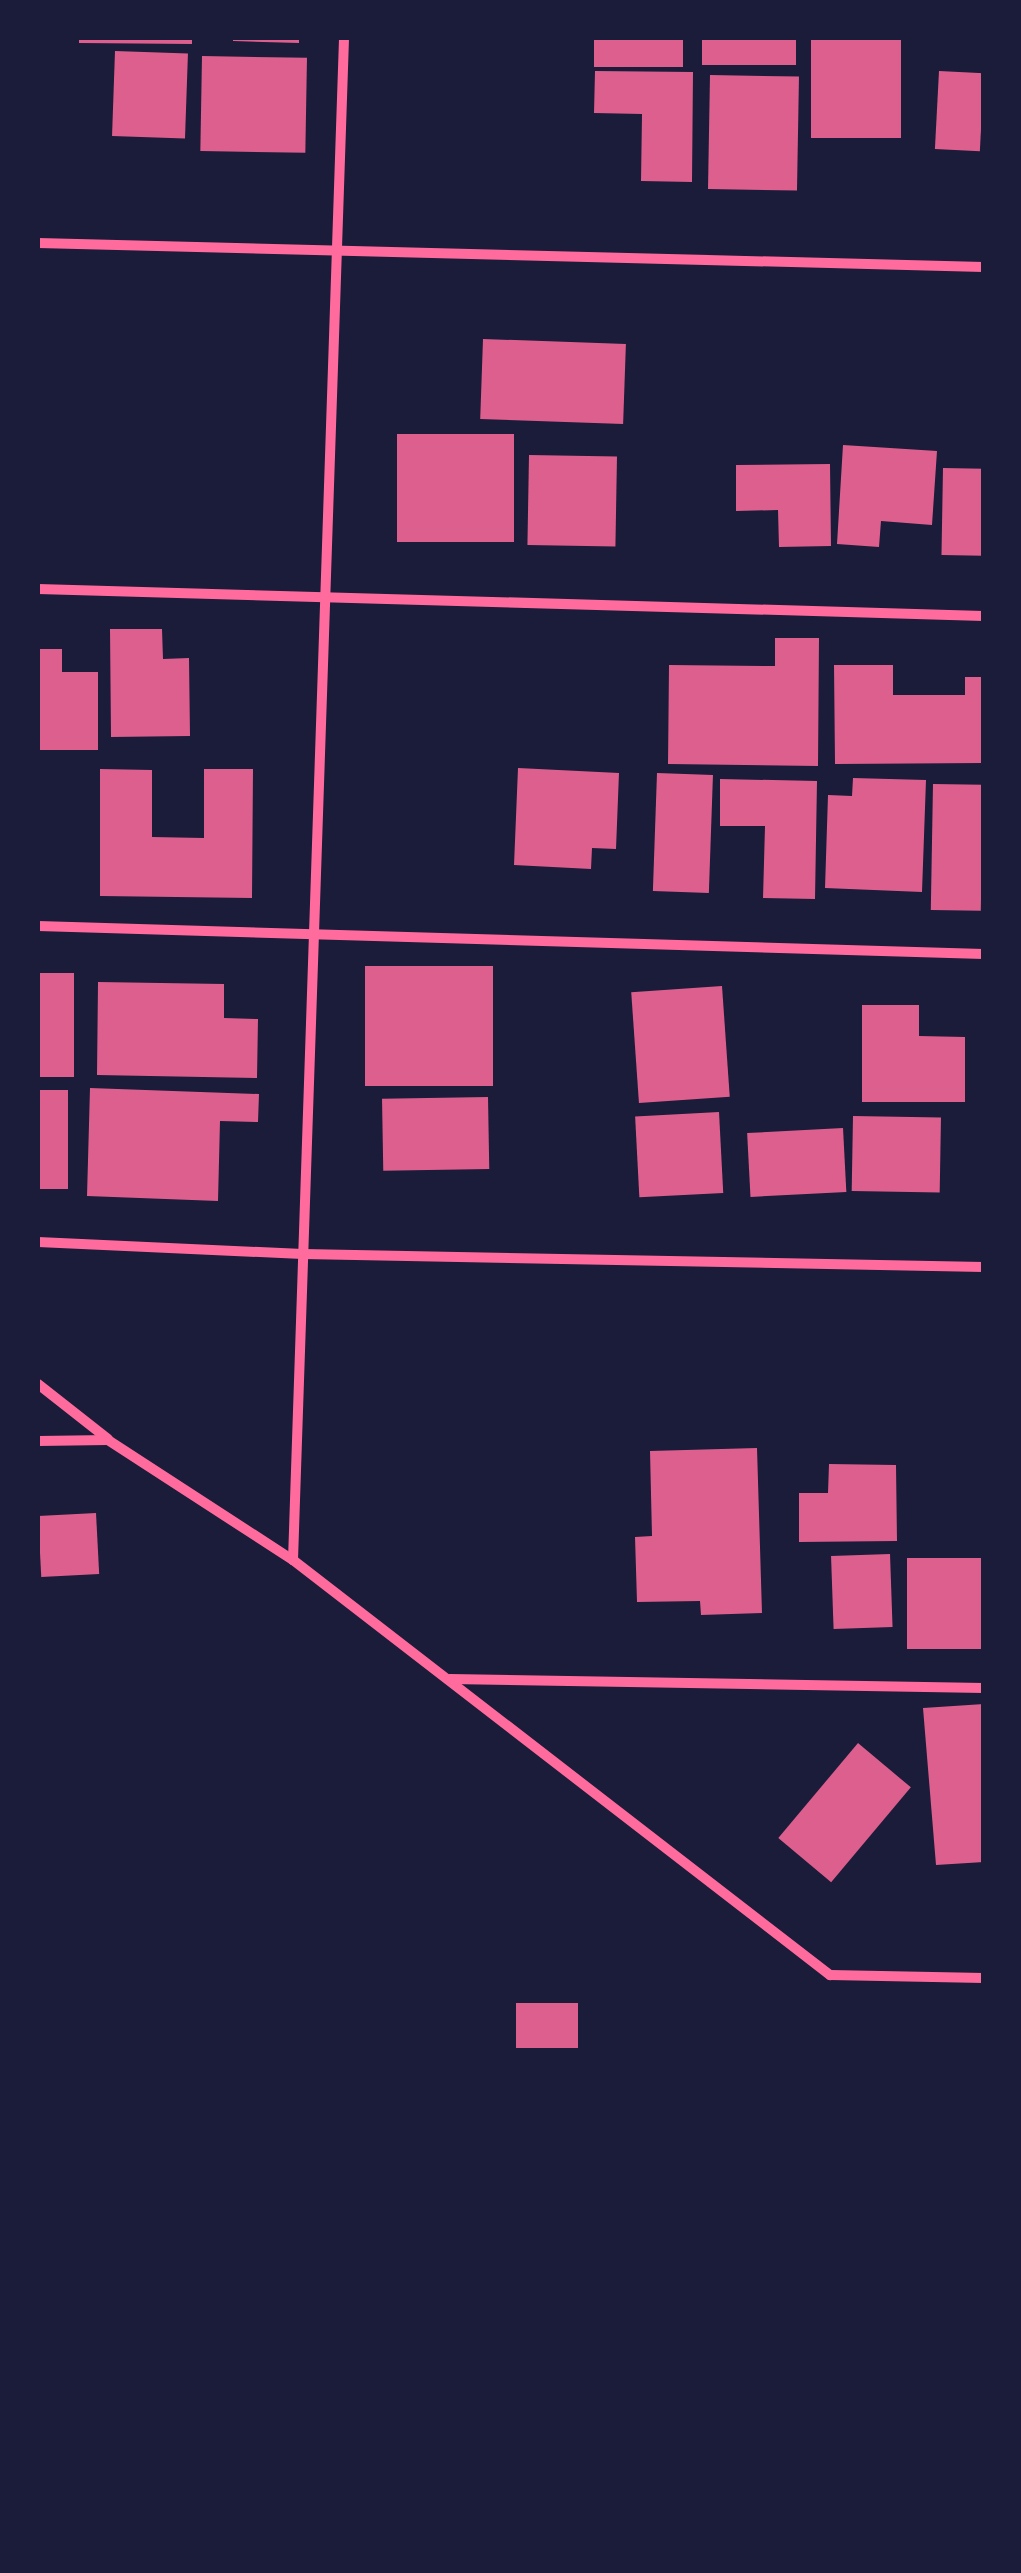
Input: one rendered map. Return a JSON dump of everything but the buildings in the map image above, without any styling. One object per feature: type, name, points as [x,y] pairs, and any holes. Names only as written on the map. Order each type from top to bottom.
[{"type":"street","points":[[293,1560],[344,38]]},
{"type":"street","points":[[38,244],[984,267]]},
{"type":"street","points":[[38,589],[984,616]]},
{"type":"street","points":[[38,926],[984,954]]},
{"type":"street","points":[[38,1242],[303,1254],[984,1267]]},
{"type":"street","points":[[38,1384],[108,1440],[293,1560],[830,1975],[984,1978]]},
{"type":"street","points":[[38,1441],[108,1440]]},
{"type":"street","points":[[449,1679],[984,1688]]}]
